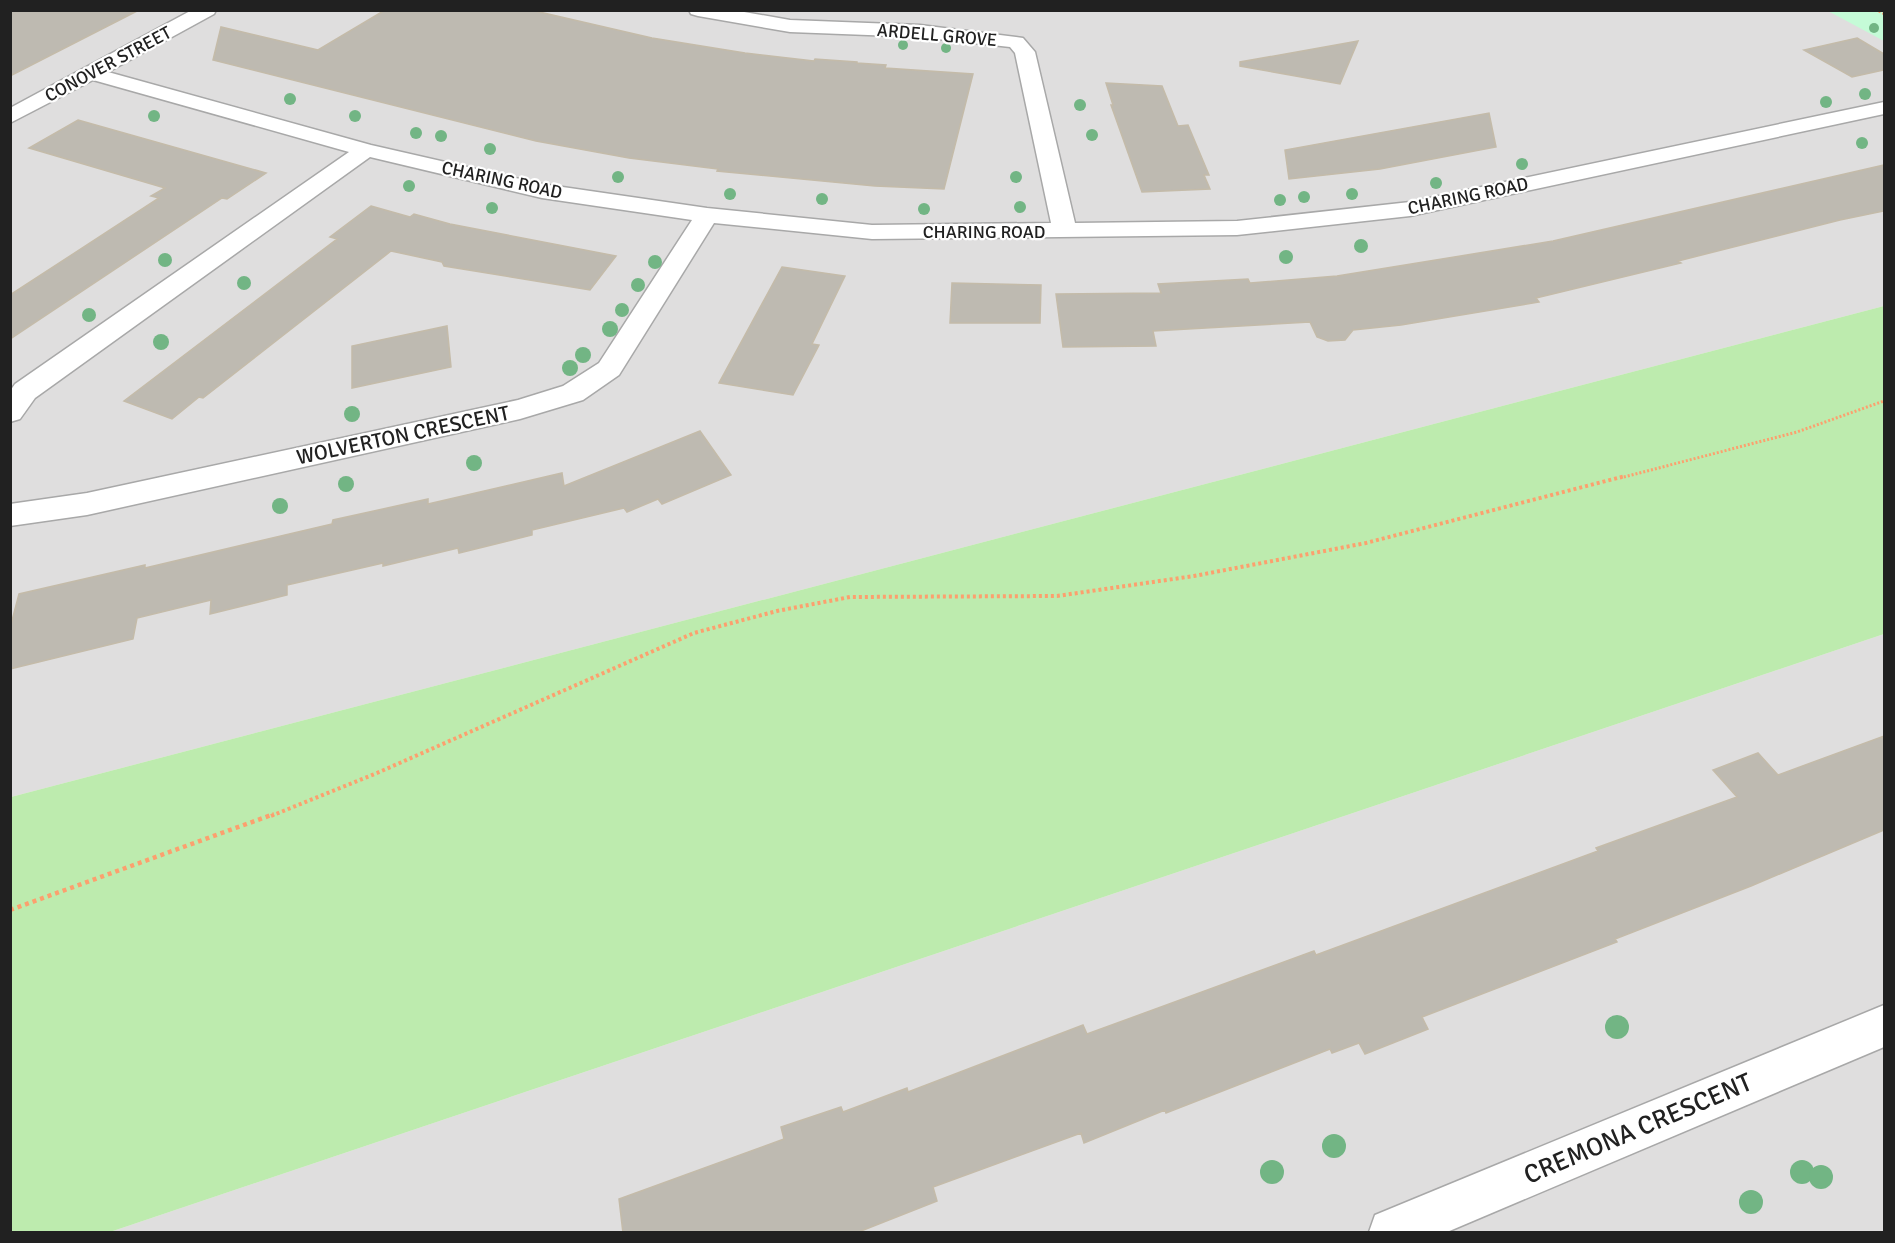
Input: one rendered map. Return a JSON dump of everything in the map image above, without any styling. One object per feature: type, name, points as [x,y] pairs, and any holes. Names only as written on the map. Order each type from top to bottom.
[{"type":"street","name":"CONOVER STREET","points":[[10,117],[207,10]]},
{"type":"street","name":"ARDELL GROVE","points":[[698,10],[790,26],[920,31],[1016,42],[1025,52],[1065,231]]},
{"type":"street","name":"CHARING ROAD","points":[[90,73],[366,150],[542,191],[707,215],[872,232],[1237,228],[1410,209],[1884,108]]},
{"type":"street","points":[[10,412],[25,392],[366,150]]},
{"type":"street","name":"WOLVERTON CRESCENT","points":[[10,515],[87,504],[520,409],[573,393],[609,369],[707,215]]},
{"type":"street","name":"CREMONA CRESCENT","points":[[1392,1233],[1884,1026]]},
{"type":"path","points":[[1875,10],[1884,14]]},
{"type":"path","points":[[10,910],[232,831],[366,778],[694,633],[777,611],[850,597],[1057,596],[1194,576],[1377,540],[1797,432],[1884,401]]},
{"type":"shaded area","points":[[11,11],[1884,11],[1884,306],[11,797]]},
{"type":"shaded area","points":[[1884,634],[1884,1232],[110,1232]]},
{"type":"green space","points":[[1828,11],[1884,11],[1884,41]]},
{"type":"green space","points":[[1884,306],[1884,634],[110,1232],[11,1232],[11,797]]},
{"type":"building","points":[[10,10],[139,10],[10,76]]},
{"type":"building","points":[[385,10],[531,10],[652,38],[745,53],[814,61],[815,59],[886,65],[885,68],[973,74],[944,189],[875,186],[717,171],[718,169],[629,158],[536,141],[213,60],[221,27],[318,50]]},
{"type":"building","points":[[1857,38],[1884,54],[1884,70],[1852,77],[1804,50]]},
{"type":"building","points":[[1358,41],[1340,84],[1240,66],[1240,62]]},
{"type":"building","points":[[1106,83],[1162,86],[1178,126],[1188,125],[1209,175],[1204,175],[1210,189],[1142,192],[1111,105],[1113,105]]},
{"type":"building","points":[[1489,113],[1496,147],[1380,169],[1289,179],[1285,150]]},
{"type":"building","points":[[78,120],[266,173],[227,199],[222,198],[10,339],[10,295],[159,198],[151,196],[165,188],[29,148]]},
{"type":"building","points":[[1884,165],[1884,211],[1840,220],[1678,261],[1681,263],[1536,298],[1539,302],[1401,325],[1353,330],[1345,340],[1328,341],[1317,337],[1310,322],[1153,331],[1156,346],[1063,347],[1056,294],[1161,293],[1158,284],[1248,279],[1250,283],[1337,276],[1553,241]]},
{"type":"building","points":[[371,206],[410,217],[414,214],[450,224],[616,256],[590,290],[444,266],[442,262],[391,251],[203,398],[199,397],[172,419],[124,401],[337,239],[330,237]]},
{"type":"building","points":[[782,267],[845,276],[812,344],[819,345],[793,395],[719,383]]},
{"type":"building","points":[[952,283],[1041,285],[1040,323],[950,323]]},
{"type":"building","points":[[447,326],[451,367],[352,388],[352,346]]},
{"type":"building","points":[[700,431],[731,475],[662,504],[658,499],[627,512],[624,508],[532,530],[532,535],[459,553],[458,548],[287,585],[287,595],[210,614],[211,600],[137,618],[133,639],[10,669],[10,628],[19,594],[145,565],[145,568],[332,524],[333,520],[428,499],[428,504],[562,473],[564,486]]},
{"type":"building","points":[[1884,736],[1884,830],[1751,886],[1615,939],[1617,942],[1422,1017],[1428,1029],[1365,1054],[1359,1043],[1332,1053],[1330,1049],[1166,1113],[1165,1110],[1084,1143],[1081,1133],[933,1187],[937,1201],[856,1233],[623,1233],[619,1199],[784,1139],[781,1127],[841,1107],[843,1112],[907,1088],[908,1092],[1083,1025],[1087,1034],[1314,951],[1316,955],[1598,851],[1596,848],[1737,797],[1713,770],[1758,753],[1778,775]]}]
